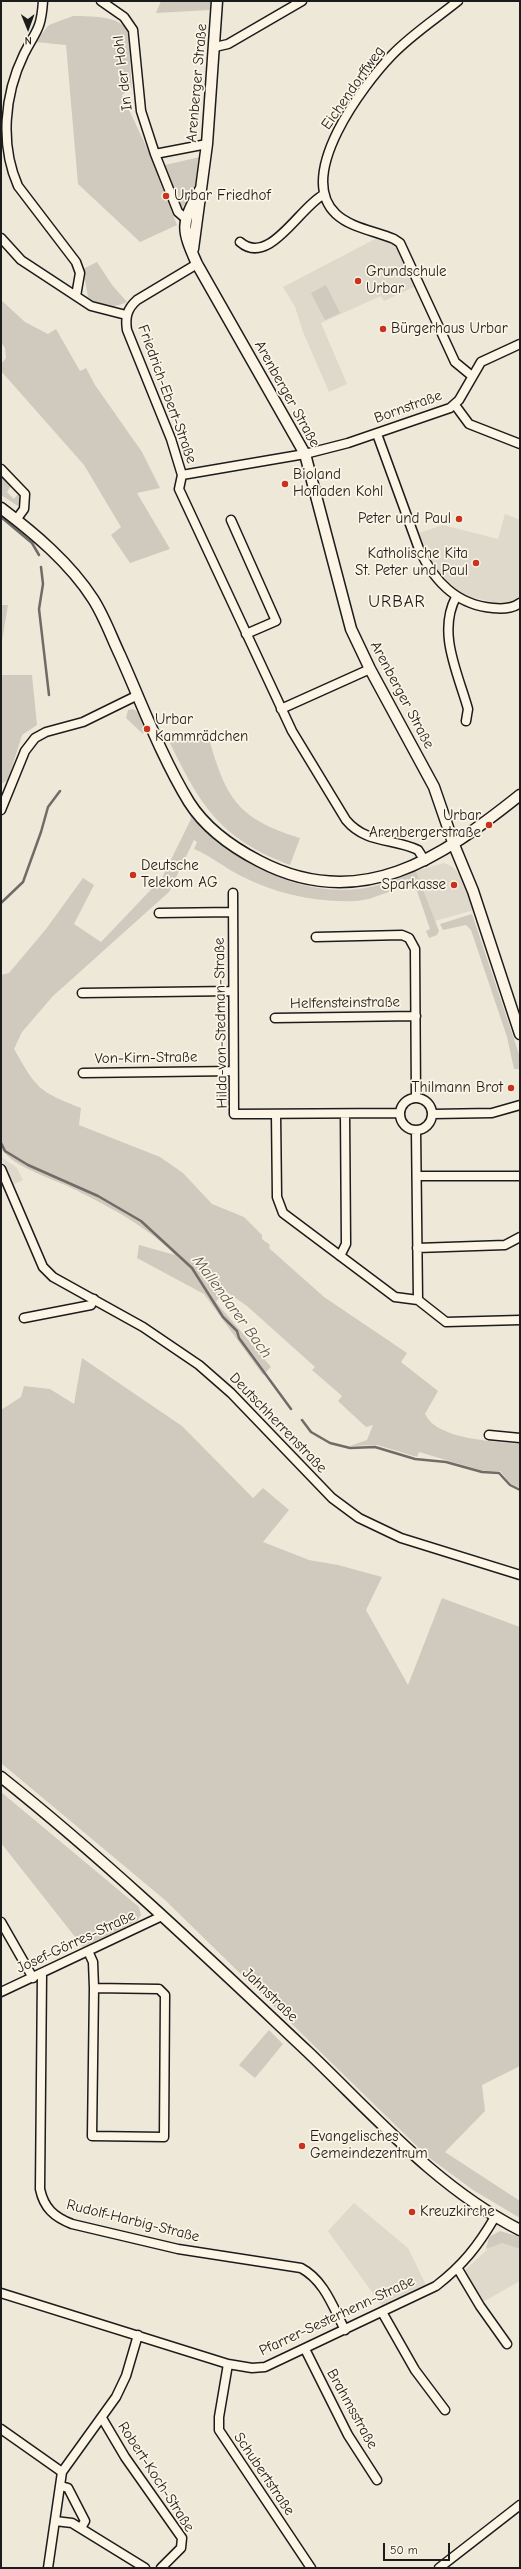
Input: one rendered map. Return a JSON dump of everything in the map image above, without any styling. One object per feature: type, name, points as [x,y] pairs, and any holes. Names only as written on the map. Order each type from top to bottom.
[{"type":"street","points":[[43,1],[39,30],[24,54],[10,89],[5,125],[6,152],[11,173],[18,186],[76,262],[80,273],[76,296]]},
{"type":"street","name":"In der Hohl","points":[[101,1],[124,17],[133,30],[140,107],[155,154],[178,212],[185,218]]},
{"type":"street","name":"Arenberger Straße","points":[[193,253],[207,144],[215,47],[217,1]]},
{"type":"street","points":[[215,47],[228,44],[302,1]]},
{"type":"street","name":"Eichendorffweg","points":[[324,195],[324,167],[332,144],[347,115],[393,54],[458,1]]},
{"type":"street","points":[[155,154],[207,144]]},
{"type":"street","name":"Arenberger Straße","points":[[200,190],[185,218],[186,235],[197,264],[305,454],[348,620],[370,669],[434,787],[454,845],[473,891],[520,1034]]},
{"type":"street","points":[[240,242],[250,248],[266,247],[314,201],[324,195],[341,218],[394,239],[400,243],[456,362],[472,376]]},
{"type":"street","points":[[1,238],[21,260],[76,296],[99,309],[126,315]]},
{"type":"street","name":"Friedrich-Ebert-Straße","points":[[197,264],[137,300],[126,315],[127,330],[171,439],[182,475],[179,489],[281,709],[304,752],[351,826],[371,839],[418,850],[425,861]]},
{"type":"street","name":"Bornstraße","points":[[305,454],[377,434],[455,405],[472,376],[486,358],[520,344]]},
{"type":"street","points":[[455,405],[470,424],[520,444]]},
{"type":"street","points":[[377,434],[425,563],[441,584],[456,597],[487,608],[511,608],[520,603]]},
{"type":"street","name":"Friedrich-Ebert-Straße","points":[[182,475],[305,454]]},
{"type":"street","points":[[1,469],[25,494],[24,509],[16,520]]},
{"type":"street","points":[[1,508],[52,551],[92,597],[190,804],[222,839],[252,857],[295,876],[341,883],[382,877],[425,861],[454,845],[520,796]]},
{"type":"street","points":[[231,520],[276,621],[246,634]]},
{"type":"street","points":[[456,597],[450,608],[447,632],[468,709],[466,721]]},
{"type":"street","points":[[281,709],[370,669]]},
{"type":"street","points":[[1,810],[25,751],[35,738],[46,732],[83,722],[138,695]]},
{"type":"street","name":"Hilda-von-Stedman-Straße","points":[[233,893],[234,1114],[400,1113]]},
{"type":"street","points":[[159,913],[233,912]]},
{"type":"street","name":"Helfensteinstraße","points":[[316,937],[402,935],[409,938],[415,949],[416,1098]]},
{"type":"street","points":[[82,994],[234,991]]},
{"type":"street","name":"Helfensteinstraße","points":[[275,1018],[416,1016]]},
{"type":"street","name":"Von-Kirn-Straße","points":[[83,1074],[233,1071]]},
{"type":"street","points":[[416,1098],[430,1104],[433,1114],[429,1124],[416,1130],[406,1127],[400,1113],[407,1101],[416,1098]]},
{"type":"street","points":[[433,1114],[492,1113],[520,1105]]},
{"type":"street","points":[[276,1114],[277,1197],[279,1208],[282,1213],[394,1297],[418,1300],[446,1322],[520,1320]]},
{"type":"street","points":[[340,1256],[346,1244],[345,1114]]},
{"type":"street","points":[[416,1130],[418,1300]]},
{"type":"street","name":"Deutschherrenstraße","points":[[1,1169],[43,1267],[53,1277],[143,1327],[199,1365],[231,1393],[332,1498],[359,1518],[401,1538],[520,1575]]},
{"type":"street","points":[[417,1176],[520,1176]]},
{"type":"street","points":[[417,1248],[505,1245],[520,1237]]},
{"type":"street","points":[[24,1318],[91,1305],[94,1299]]},
{"type":"street","points":[[489,1434],[520,1438]]},
{"type":"street","name":"Jahnstraße","points":[[1,1777],[73,1836],[208,1956],[404,2144],[449,2184],[495,2217],[520,2230]]},
{"type":"street","name":"Josef-Görres-Straße","points":[[1,1992],[42,1974],[162,1916]]},
{"type":"street","points":[[1,1922],[33,1978]]},
{"type":"street","points":[[88,1951],[93,1962],[94,1988],[92,2136],[164,2137],[165,1994],[159,1989],[94,1988]]},
{"type":"street","name":"Rudolf-Harbig-Straße","points":[[42,1974],[40,2189],[48,2210],[62,2220],[72,2224],[178,2249],[301,2268],[310,2273],[322,2286],[345,2330]]},
{"type":"street","name":"Pfarrer-Sesterhenn-Straße","points":[[1,2293],[228,2364],[252,2368],[265,2367],[436,2286],[458,2269],[472,2253],[495,2217]]},
{"type":"street","points":[[458,2269],[480,2306],[508,2344]]},
{"type":"street","points":[[382,2312],[414,2370],[445,2410]]},
{"type":"street","name":"Robert-Koch-Straße","points":[[62,2472],[102,2418],[116,2396],[126,2376],[138,2335]]},
{"type":"street","name":"Brahmsstraße","points":[[305,2349],[348,2435],[377,2480]]},
{"type":"street","name":"Schubertstraße","points":[[228,2364],[219,2417],[219,2430],[311,2568]]},
{"type":"street","name":"Robert-Koch-Straße","points":[[102,2418],[125,2457],[182,2538],[181,2548],[161,2568]]},
{"type":"street","points":[[1,2430],[62,2472],[48,2568]]},
{"type":"street","points":[[61,2486],[68,2488],[84,2520],[81,2528]]},
{"type":"street","points":[[439,2568],[520,2506]]},
{"type":"street","points":[[55,2521],[72,2523],[145,2568]]},
{"type":"shaded area","points":[[161,1],[211,1],[211,10],[156,13]]},
{"type":"shaded area","points":[[73,16],[111,19],[121,24],[127,31],[132,88],[122,95],[163,182],[160,183],[177,225],[140,242],[78,184],[66,45],[35,42],[49,25]]},
{"type":"shaded area","points":[[200,157],[194,191],[182,208],[165,165]]},
{"type":"shaded area","name":"Grundschule Urbar","points":[[379,237],[396,245],[416,286],[384,301],[381,296],[321,323],[347,384],[329,392],[303,332],[295,307],[283,287]]},
{"type":"shaded area","points":[[97,262],[112,285],[127,302],[117,306],[107,306],[97,303],[88,297],[83,269]]},
{"type":"shaded area","points":[[326,285],[340,313],[325,320],[311,293]]},
{"type":"shaded area","points":[[1,300],[25,322],[48,334],[56,329],[80,371],[86,368],[95,385],[142,452],[160,488],[137,493],[170,549],[130,563],[111,535],[121,527],[84,465],[1,371],[1,364],[6,358],[5,348],[1,342]]},
{"type":"shaded area","points":[[1,473],[12,484],[7,492],[14,499],[19,493],[22,502],[18,506],[1,495]]},
{"type":"shaded area","name":"Katholische Kita St. Peter und Paul","points":[[505,514],[520,520],[520,598],[510,602],[497,603],[466,596],[456,589],[439,572],[428,556],[419,533],[443,525],[498,539]]},
{"type":"shaded area","points":[[1,605],[8,605],[1,647]]},
{"type":"shaded area","points":[[1,675],[32,675],[37,725],[22,735],[8,780],[1,784]]},
{"type":"shaded area","points":[[133,709],[142,717],[145,727],[143,734],[126,718],[128,710]]},
{"type":"shaded area","points":[[207,732],[220,772],[227,788],[236,801],[246,812],[260,822],[300,838],[290,865],[266,855],[246,844],[230,832],[203,803],[181,766],[170,743],[183,735]]},
{"type":"shaded area","points":[[190,814],[206,831],[244,860],[265,871],[311,887],[334,890],[365,888],[387,882],[416,871],[439,931],[437,935],[429,938],[426,931],[430,929],[417,891],[412,886],[356,901],[312,899],[297,896],[268,888],[235,873],[194,849],[197,842],[194,840],[169,892],[53,996],[22,1032],[14,1049],[28,1073],[40,1087],[56,1097],[81,1108],[79,1125],[160,1157],[183,1173],[212,1204],[244,1217],[262,1235],[262,1239],[270,1245],[269,1248],[324,1297],[407,1353],[401,1362],[438,1391],[425,1414],[431,1423],[453,1434],[467,1438],[520,1444],[520,1488],[511,1484],[500,1471],[483,1471],[419,1452],[417,1457],[377,1445],[350,1446],[367,1440],[373,1425],[366,1427],[338,1401],[342,1396],[312,1370],[315,1367],[247,1306],[224,1290],[216,1302],[271,1367],[263,1375],[204,1294],[137,1258],[139,1245],[175,1255],[164,1245],[141,1227],[116,1211],[76,1190],[25,1167],[7,1156],[1,1149],[1,975],[9,973],[46,929],[83,878],[94,885],[74,924],[101,942],[162,878],[191,819]]},
{"type":"shaded area","points":[[444,863],[453,867],[461,877],[474,910],[435,921],[416,871]]},
{"type":"shaded area","points":[[472,914],[520,1057],[520,1069],[514,1069],[507,1037],[471,930],[466,925],[443,930],[440,924]]},
{"type":"shaded area","points":[[1,1157],[17,1168],[23,1180],[14,1184]]},
{"type":"shaded area","points":[[82,1358],[182,1426],[253,1498],[263,1488],[289,1510],[263,1542],[309,1560],[338,1565],[382,1577],[366,1610],[408,1685],[442,1598],[520,1627],[520,2066],[482,2085],[485,2111],[445,2152],[520,2201],[520,2218],[473,2190],[427,2156],[165,1900],[1,1763],[1,1410],[21,1397],[24,1386],[50,1389],[74,1404]]},
{"type":"shaded area","points":[[1,1792],[139,1907],[141,1915],[137,1921],[83,1947],[1,1843]]},
{"type":"shaded area","points":[[269,2030],[283,2044],[255,2078],[239,2065]]},
{"type":"shaded area","points":[[354,2203],[408,2248],[426,2285],[382,2306],[328,2231]]},
{"type":"shaded area","points":[[500,2231],[520,2237],[520,2249],[502,2243],[486,2249],[489,2237]]},
{"type":"shaded area","points":[[502,2243],[520,2249],[520,2281],[483,2302],[465,2270],[491,2246]]},
{"type":"waterway","name":"Mallendarer Bach","points":[[1,517],[32,543],[39,555]]},
{"type":"waterway","name":"Mallendarer Bach","points":[[41,567],[43,584],[39,609],[49,695]]},
{"type":"waterway","name":"Mallendarer Bach","points":[[1,903],[23,882],[41,832],[48,807],[60,791]]},
{"type":"waterway","name":"Mallendarer Bach","points":[[1,1143],[5,1151],[28,1165],[98,1196],[141,1221],[192,1268],[223,1317],[237,1331],[239,1338],[291,1409]]},
{"type":"waterway","name":"Mallendarer Bach","points":[[302,1420],[311,1432],[330,1443],[350,1448],[375,1447],[415,1459],[446,1462],[482,1472],[499,1473],[510,1485],[520,1490]]},
{"type":"place","name":"Urbar Friedhof","points":[[166,196]]},
{"type":"place","name":"Grundschule Urbar","points":[[358,281]]},
{"type":"place","name":"Bürgerhaus Urbar","points":[[383,329]]},
{"type":"place","name":"Bioland Hofladen Kohl","points":[[285,484]]},
{"type":"place","name":"Peter und Paul","points":[[459,519]]},
{"type":"place","name":"Katholische Kita St. Peter und Paul","points":[[476,563]]},
{"type":"place","name":"Urbar Kammrädchen","points":[[147,729]]},
{"type":"place","name":"Urbar Arenbergerstraße","points":[[489,825]]},
{"type":"place","name":"Deutsche Telekom AG","points":[[133,875]]},
{"type":"place","name":"Sparkasse","points":[[454,885]]},
{"type":"place","name":"Thilmann Brot","points":[[511,1088]]},
{"type":"place","name":"Evangelisches Gemeindezentrum","points":[[302,2146]]},
{"type":"place","name":"Kreuzkirche","points":[[412,2212]]},
{"type":"district","name":"URBAR","points":[[397,602]]}]
